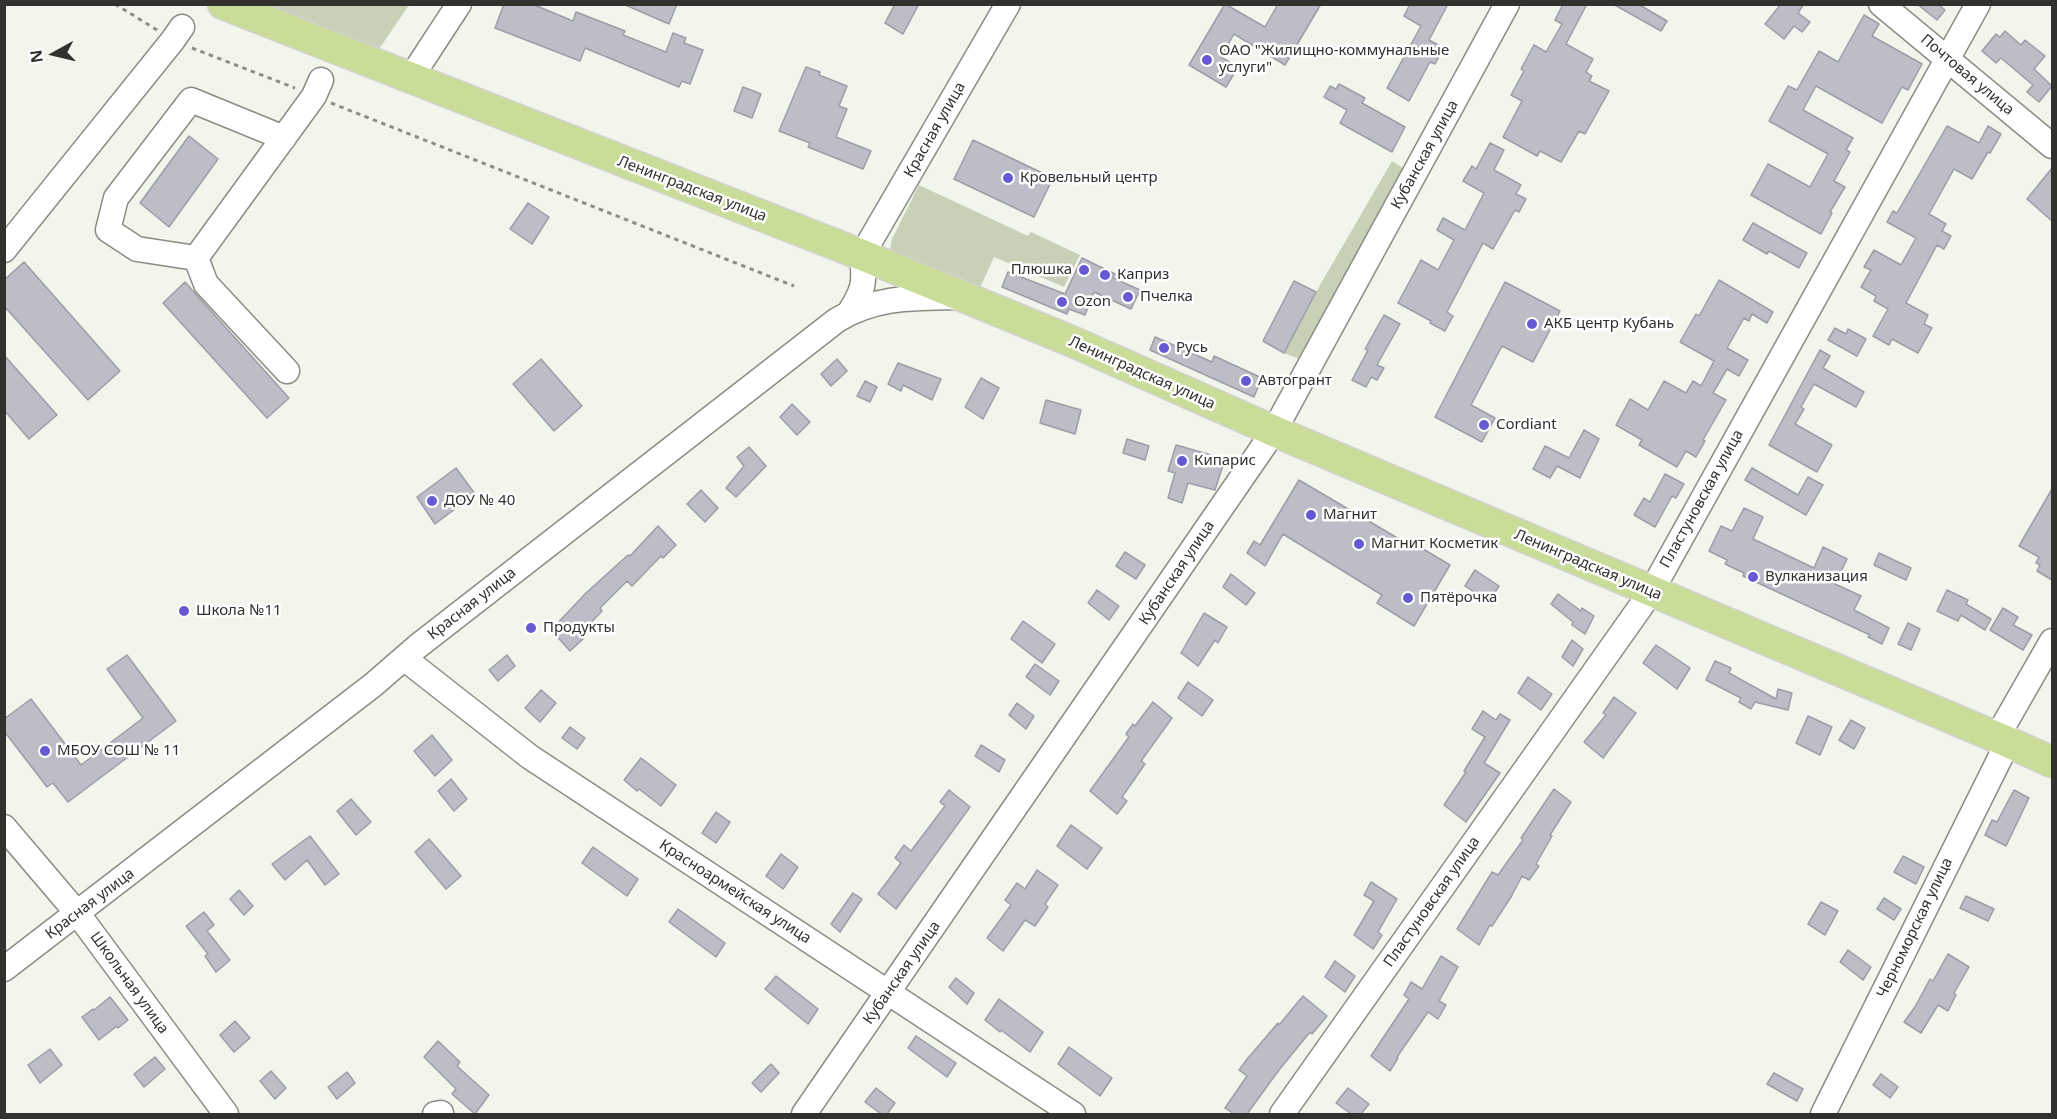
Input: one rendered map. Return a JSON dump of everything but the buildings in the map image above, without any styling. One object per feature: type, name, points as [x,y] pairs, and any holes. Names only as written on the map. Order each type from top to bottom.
[{"type":"main road","name":"Ленинградская улица","points":[[223,4],[862,255],[1071,341],[1274,431],[2052,762]]},
{"type":"street","points":[[410,79],[459,4]]},
{"type":"street","name":"Красная улица","points":[[862,255],[1008,4]]},
{"type":"street","name":"Кубанская улица","points":[[804,1114],[1274,431],[1507,4]]},
{"type":"street","name":"Почтовая улица","points":[[1881,4],[2052,146]]},
{"type":"street","name":"Пластуновская улица","points":[[1282,1114],[1651,592],[1978,4]]},
{"type":"street","points":[[4,250],[178,34]]},
{"type":"street","points":[[196,258],[318,88]]},
{"type":"street","points":[[196,258],[137,249],[108,230],[116,198],[191,100],[284,138]]},
{"type":"street","points":[[849,313],[860,296],[864,283],[862,255]]},
{"type":"street","points":[[196,258],[206,284],[287,371]]},
{"type":"street","name":"Красная улица","points":[[4,969],[373,686],[437,631],[849,313],[887,300],[964,297]]},
{"type":"street","name":"Черноморская улица","points":[[1823,1114],[2002,740],[2052,642]]},
{"type":"street","name":"Красноармейская улица","points":[[405,658],[530,757],[1073,1114]]},
{"type":"street","name":"Школьная улица","points":[[4,827],[78,914],[226,1114]]},
{"type":"path","points":[[115,4],[178,34],[318,88],[794,286]]},
{"type":"green space","points":[[260,5],[409,5],[377,52]]},
{"type":"green space","points":[[1392,161],[1406,170],[1299,359],[1284,353],[1316,292]]},
{"type":"green space","points":[[919,185],[1028,236],[1031,232],[1080,255],[1064,287],[994,257],[979,290],[890,251],[892,239]]},
{"type":"place","name":"ОАО \"Жилищно-коммунальные услуги\"","points":[[1207,60]]},
{"type":"place","name":"Кровельный центр","points":[[1008,178]]},
{"type":"place","name":"Плюшка","points":[[1084,270]]},
{"type":"place","name":"Каприз","points":[[1105,275]]},
{"type":"place","name":"Пчелка","points":[[1128,297]]},
{"type":"place","name":"Ozon","points":[[1062,302]]},
{"type":"place","name":"АКБ центр Кубань","points":[[1532,324]]},
{"type":"place","name":"Русь","points":[[1164,348]]},
{"type":"place","name":"Автогрант","points":[[1246,381]]},
{"type":"place","name":"Cordiant","points":[[1484,425]]},
{"type":"place","name":"Кипарис","points":[[1182,461]]},
{"type":"place","name":"ДОУ № 40","points":[[432,501]]},
{"type":"place","name":"Магнит","points":[[1311,515]]},
{"type":"place","name":"Магнит Косметик","points":[[1359,544]]},
{"type":"place","name":"Вулканизация","points":[[1753,577]]},
{"type":"place","name":"Пятёрочка","points":[[1408,598]]},
{"type":"place","name":"Школа №11","points":[[184,611]]},
{"type":"place","name":"Продукты","points":[[531,628]]},
{"type":"place","name":"МБОУ СОШ № 11","points":[[45,751]]}]
